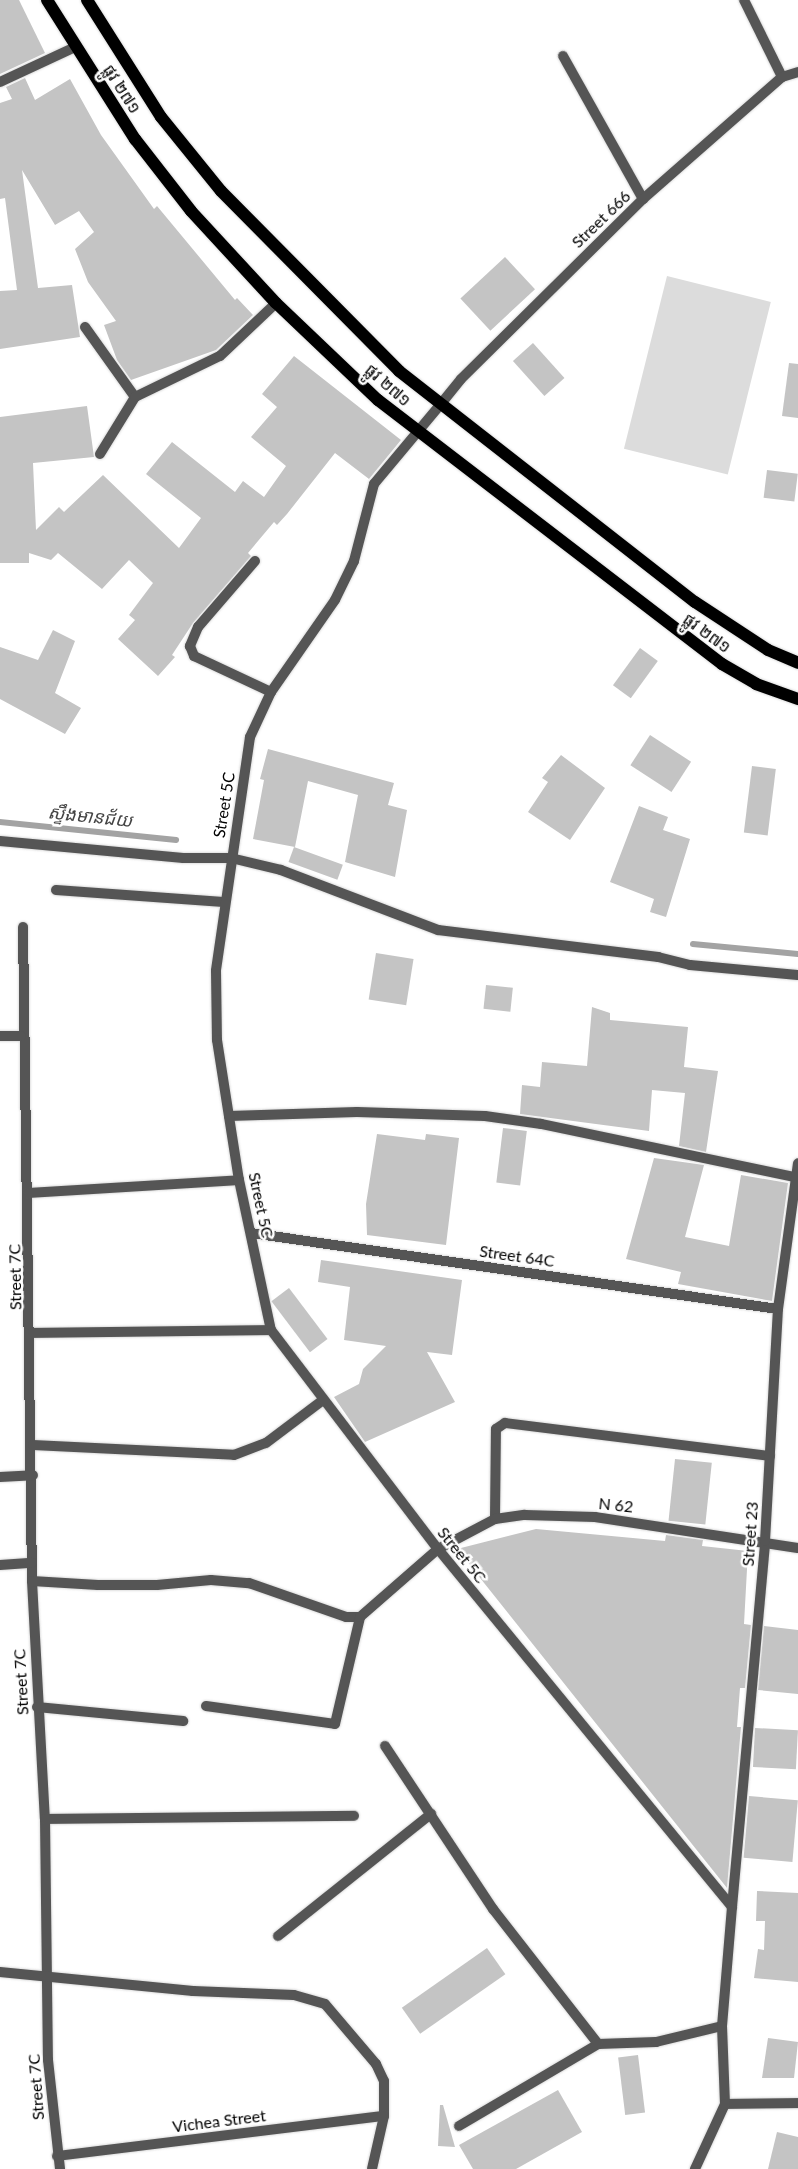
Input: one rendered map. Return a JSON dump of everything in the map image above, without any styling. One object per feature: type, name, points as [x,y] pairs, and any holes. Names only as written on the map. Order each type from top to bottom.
[{"type":"main road","name":"ផ្លូវ ២៧១","points":[[47,0],[75,47],[140,146],[191,211],[276,303],[416,431],[722,664],[756,684],[798,699]]},
{"type":"main road","name":"ផ្លូវ ២៧១","points":[[87,0],[161,117],[220,191],[303,278],[399,371],[440,405],[695,602],[768,650],[798,663]]},
{"type":"street","points":[[744,0],[782,77]]},
{"type":"street","points":[[0,82],[75,47]]},
{"type":"street","points":[[563,56],[643,199]]},
{"type":"street","name":"Street 666","points":[[440,405],[461,379],[643,199],[782,77],[798,72]]},
{"type":"street","points":[[100,454],[135,397],[220,356],[276,303]]},
{"type":"street","points":[[85,327],[135,397]]},
{"type":"street","name":"Street 5C","points":[[440,405],[416,431],[374,484],[354,561],[335,600],[271,692],[250,737],[224,902],[216,971],[217,1040],[239,1180],[271,1330],[438,1549],[732,1907]]},
{"type":"street","points":[[255,561],[198,627],[190,646],[194,656],[271,692]]},
{"type":"street","points":[[0,841],[231,858],[281,870],[438,930],[658,957],[690,965],[798,975]]},
{"type":"street","points":[[56,890],[224,902]]},
{"type":"street","name":"Street 7C","points":[[23,927],[22,1036],[26,1062],[33,1445],[32,1581],[37,1707],[45,1819],[48,2060],[57,2156],[60,2169]]},
{"type":"street","points":[[0,1036],[22,1036]]},
{"type":"street","points":[[229,1116],[357,1112],[485,1116],[541,1124],[794,1177]]},
{"type":"street","name":"Street 23","points":[[725,2104],[722,2026],[765,1541],[778,1308],[794,1177],[798,1163]]},
{"type":"street","points":[[29,1193],[239,1180]]},
{"type":"street","name":"Street 64C","points":[[251,1233],[778,1308]]},
{"type":"street","points":[[786,1239],[798,1239]]},
{"type":"street","points":[[31,1333],[271,1330]]},
{"type":"street","points":[[33,1445],[234,1455],[266,1443],[323,1400]]},
{"type":"street","points":[[495,1519],[496,1429],[505,1422],[770,1456]]},
{"type":"street","points":[[0,1477],[33,1475]]},
{"type":"street","name":"N 62","points":[[360,1617],[438,1549],[495,1519],[525,1515],[595,1517],[765,1541],[798,1548]]},
{"type":"street","points":[[0,1565],[32,1563]]},
{"type":"street","points":[[32,1581],[98,1585],[157,1585],[211,1580],[248,1583],[338,1614],[360,1617],[335,1724],[206,1706]]},
{"type":"street","points":[[37,1707],[183,1721]]},
{"type":"street","points":[[385,1746],[494,1909],[598,2044]]},
{"type":"street","points":[[278,1936],[431,1814]]},
{"type":"street","points":[[45,1819],[354,1816]]},
{"type":"street","points":[[0,1972],[48,1975],[193,1991],[294,1996],[324,2004],[376,2064],[384,2081],[384,2116],[372,2169]]},
{"type":"street","points":[[459,2126],[598,2044],[656,2042],[722,2026]]},
{"type":"street","points":[[694,2169],[725,2104],[798,2103]]},
{"type":"street","name":"Vichea Street","points":[[57,2156],[384,2116]]},
{"type":"shaded area","points":[[667,276],[771,302],[728,475],[624,449]]},
{"type":"building","points":[[0,0],[19,0],[45,53],[0,74]]},
{"type":"building","points":[[25,78],[35,100],[70,79],[101,135],[154,209],[157,206],[235,300],[237,298],[253,315],[216,350],[131,380],[117,360],[104,325],[116,321],[88,282],[75,249],[94,232],[79,211],[55,225],[22,170],[38,288],[72,285],[80,337],[0,349],[0,291],[17,290],[5,198],[0,199],[0,103],[12,99],[6,87]]},
{"type":"building","points":[[505,257],[535,289],[490,331],[460,299]]},
{"type":"building","points":[[533,343],[564,378],[544,396],[513,361]]},
{"type":"building","points":[[294,356],[401,440],[369,479],[335,453],[287,514],[277,525],[274,522],[248,553],[251,556],[193,623],[172,655],[175,657],[158,676],[118,639],[135,620],[129,615],[153,583],[129,560],[102,589],[58,553],[51,560],[29,553],[29,563],[0,563],[0,417],[87,406],[94,457],[33,463],[36,530],[59,507],[64,512],[103,475],[179,548],[201,518],[146,474],[172,442],[235,492],[243,481],[264,497],[286,466],[251,437],[277,407],[262,394]]},
{"type":"building","points":[[789,363],[798,364],[798,418],[782,416]]},
{"type":"building","points":[[767,470],[798,474],[794,502],[764,498]]},
{"type":"building","points":[[53,630],[75,641],[55,693],[81,708],[65,734],[0,699],[0,647],[38,660]]},
{"type":"building","points":[[640,648],[658,661],[631,698],[613,685]]},
{"type":"building","points":[[650,735],[691,762],[671,792],[630,765]]},
{"type":"building","points":[[268,749],[394,783],[388,805],[407,810],[395,877],[345,862],[358,795],[308,781],[295,847],[253,839],[264,780],[260,779]]},
{"type":"building","points":[[561,755],[605,788],[570,840],[528,812],[548,782],[542,778]]},
{"type":"building","points":[[752,766],[776,769],[768,835],[744,833]]},
{"type":"building","points":[[639,806],[668,817],[663,830],[690,839],[666,917],[650,912],[654,899],[610,882]]},
{"type":"building","points":[[294,847],[343,865],[337,880],[289,862]]},
{"type":"building","points":[[376,953],[414,959],[406,1005],[369,999]]},
{"type":"building","points":[[486,985],[513,988],[510,1012],[483,1009]]},
{"type":"building","points":[[592,1007],[610,1013],[610,1020],[688,1027],[684,1067],[718,1071],[706,1152],[679,1146],[685,1093],[652,1090],[649,1131],[520,1114],[522,1085],[540,1087],[542,1062],[587,1066]]},
{"type":"building","points":[[503,1128],[527,1131],[520,1186],[496,1183]]},
{"type":"building","points":[[377,1134],[425,1140],[426,1134],[459,1138],[446,1245],[367,1235],[366,1204]]},
{"type":"building","points":[[654,1158],[704,1165],[685,1237],[729,1246],[741,1175],[788,1183],[772,1301],[678,1284],[681,1272],[626,1259]]},
{"type":"building","points":[[321,1260],[462,1280],[452,1355],[427,1352],[455,1402],[365,1442],[334,1397],[359,1384],[363,1369],[386,1346],[344,1340],[350,1287],[318,1282]]},
{"type":"building","points":[[289,1288],[328,1339],[310,1352],[271,1301]]},
{"type":"building","points":[[675,1459],[712,1463],[705,1525],[669,1521]]},
{"type":"building","points":[[536,1529],[665,1541],[666,1535],[703,1540],[702,1546],[748,1551],[744,1624],[751,1625],[745,1688],[740,1688],[737,1727],[741,1727],[727,1888],[457,1549]]},
{"type":"building","points":[[764,1626],[798,1630],[798,1694],[758,1690]]},
{"type":"building","points":[[755,1728],[798,1730],[796,1769],[753,1767]]},
{"type":"building","points":[[749,1796],[798,1800],[792,1862],[744,1858]]},
{"type":"building","points":[[757,1891],[798,1893],[798,1982],[754,1978],[758,1949],[764,1950],[765,1921],[756,1921]]},
{"type":"building","points":[[487,1948],[505,1974],[420,2034],[402,2008]]},
{"type":"building","points":[[768,2038],[798,2042],[794,2078],[762,2078]]},
{"type":"building","points":[[638,2055],[645,2113],[625,2115],[618,2057]]},
{"type":"building","points":[[558,2090],[582,2132],[516,2169],[473,2169],[459,2145]]},
{"type":"building","points":[[440,2105],[443,2105],[455,2147],[438,2146]]},
{"type":"building","points":[[777,2132],[798,2137],[798,2169],[768,2169]]},
{"type":"waterway","name":"ស្ទឹងមានជ័យ","points":[[0,822],[176,840]]},
{"type":"waterway","name":"ស្ទឹងមានជ័យ","points":[[693,944],[798,954]]}]
